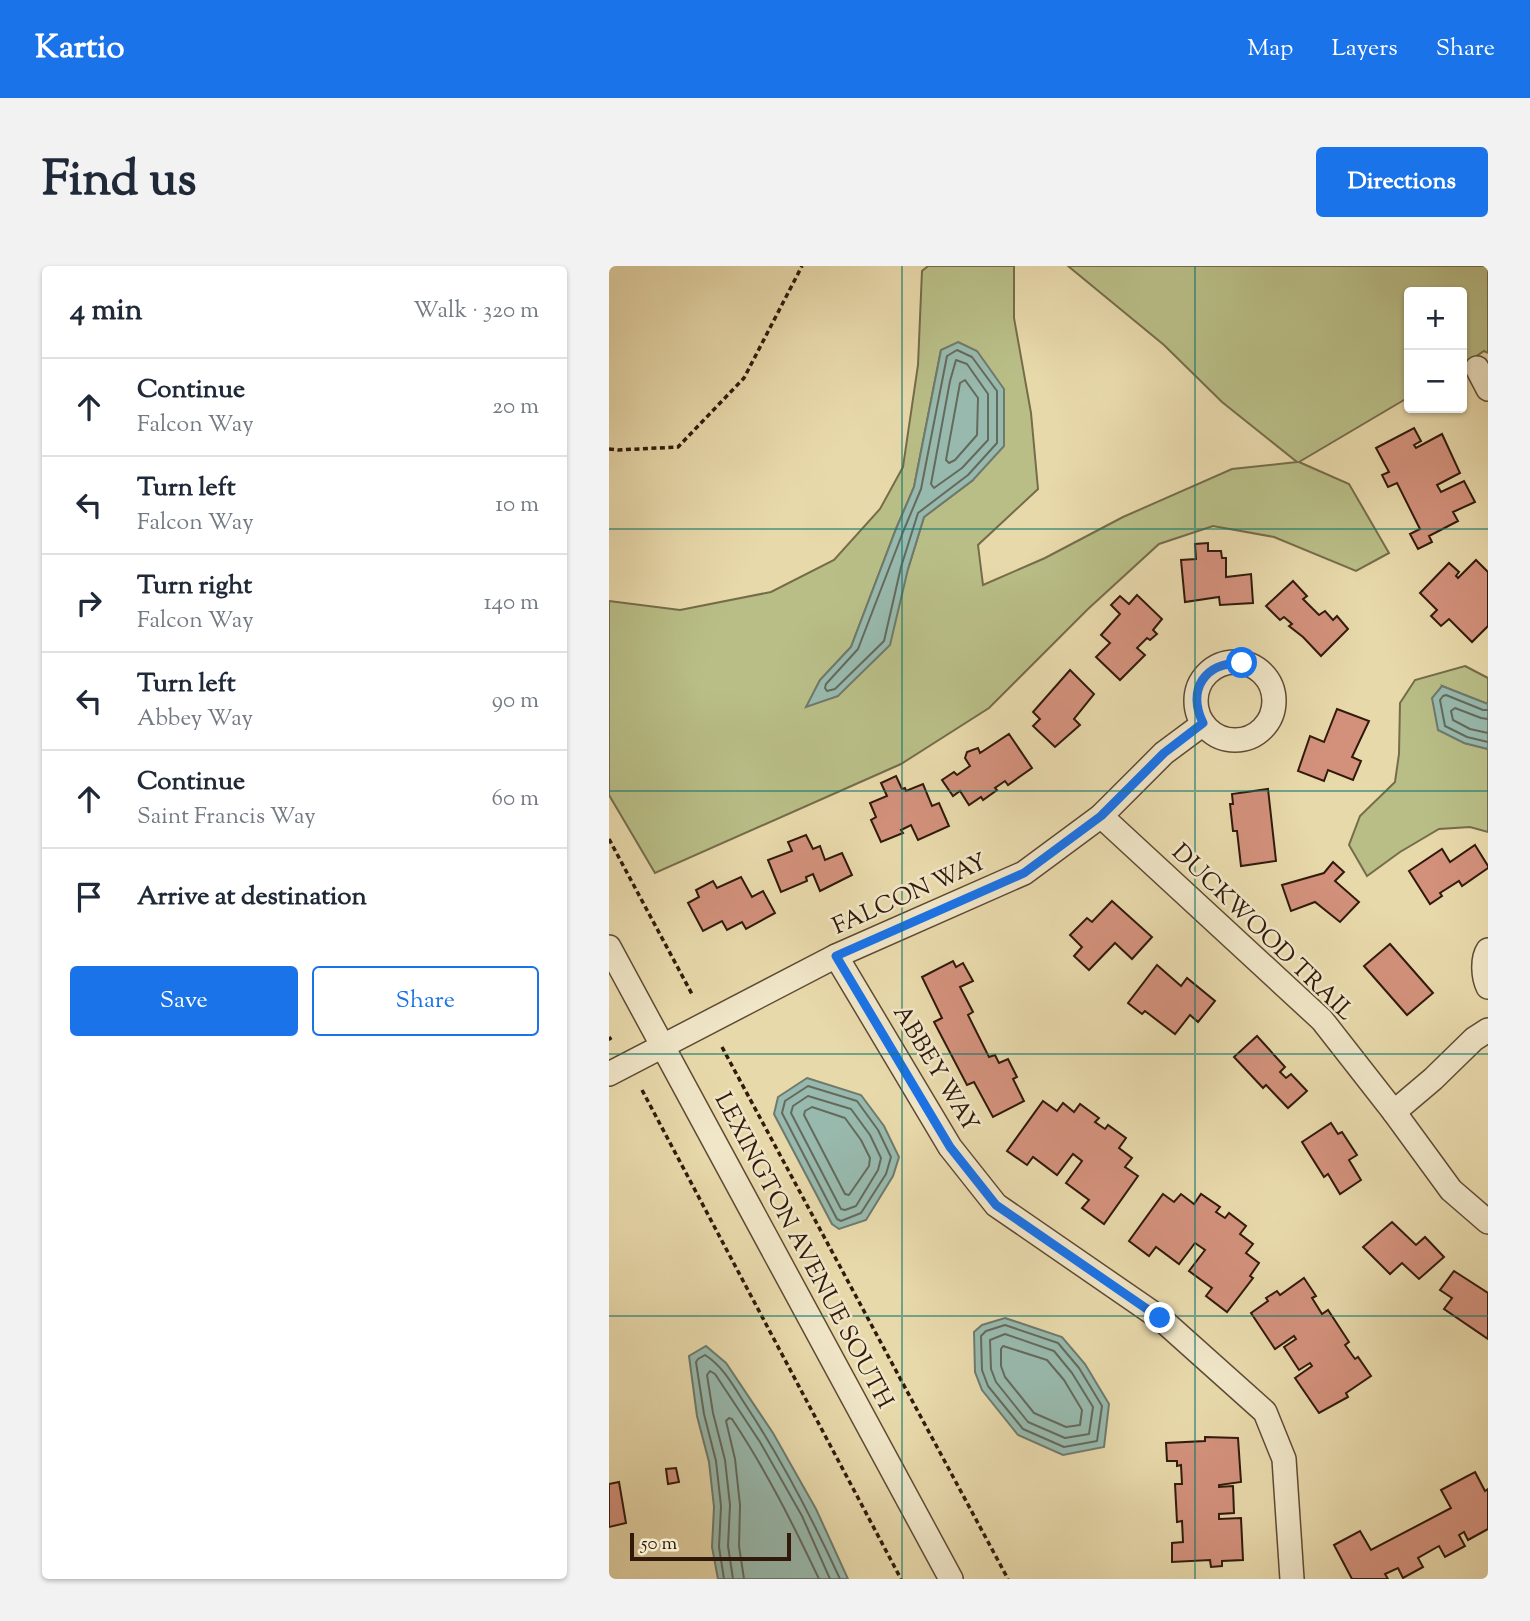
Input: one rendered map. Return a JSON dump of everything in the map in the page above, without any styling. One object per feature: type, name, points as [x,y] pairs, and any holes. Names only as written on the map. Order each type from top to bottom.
[{"type":"street","points":[[1477,368],[1488,388]]},
{"type":"street","name":"FALCON WAY","points":[[609,1074],[836,956],[1024,873],[1101,816],[1164,753],[1203,723]]},
{"type":"street","name":"DUCKWOOD TRAIL","points":[[1101,816],[1322,1020],[1451,1190],[1488,1222]]},
{"type":"street","name":"LEXINGTON AVENUE SOUTH","points":[[609,947],[951,1579]]},
{"type":"street","points":[[1488,950],[1485,955],[1484,981],[1488,987]]},
{"type":"street","name":"ABBEY WAY","points":[[836,956],[950,1147],[996,1205],[1160,1318],[1265,1412],[1284,1459],[1288,1575]]},
{"type":"street","points":[[1394,1112],[1488,1030]]},
{"type":"path","points":[[609,449],[678,447],[744,377],[802,266]]},
{"type":"path","points":[[609,839],[693,996]]},
{"type":"path","points":[[722,1047],[1008,1579]]},
{"type":"path","points":[[642,1090],[901,1579]]},
{"type":"green space","points":[[928,266],[1014,266],[1014,318],[1031,413],[1038,489],[978,545],[983,585],[1045,558],[1123,517],[1232,469],[1297,462],[1222,402],[1164,345],[1068,266],[1488,266],[1488,353],[1484,351],[1467,363],[1467,287],[1404,287],[1404,400],[1299,462],[1349,484],[1389,553],[1356,571],[1274,537],[1213,526],[1159,544],[1088,609],[989,708],[901,764],[655,873],[609,795],[609,601],[680,610],[771,592],[834,560],[880,509],[903,467],[918,365],[922,271]],"holes":[[[941,350],[973,480],[924,517],[908,569],[838,696],[807,706],[820,680],[851,647],[914,487]]]},
{"type":"green space","points":[[1465,666],[1488,678],[1488,704],[1442,686],[1464,743],[1488,749],[1488,832],[1470,827],[1439,829],[1367,876],[1349,845],[1360,816],[1395,782],[1399,754],[1400,703],[1415,680]]},
{"type":"water","points":[[958,342],[977,351],[1004,389],[1004,446],[973,480],[924,517],[908,569],[890,645],[838,696],[806,707],[820,680],[851,647],[914,487],[941,350]]},
{"type":"water","points":[[1442,686],[1488,704],[1488,749],[1464,743],[1438,730],[1432,698]]},
{"type":"water","points":[[807,1078],[861,1095],[884,1126],[899,1157],[893,1176],[866,1220],[839,1229],[832,1224],[774,1114],[778,1097]]},
{"type":"water","points":[[1005,1318],[1062,1337],[1085,1364],[1109,1404],[1104,1447],[1063,1455],[1018,1435],[982,1390],[975,1372],[974,1332],[982,1325]]},
{"type":"water","points":[[706,1346],[726,1363],[773,1433],[816,1509],[848,1579],[718,1579],[712,1547],[714,1507],[709,1462],[697,1416],[689,1356]]},
{"type":"building","points":[[1414,428],[1421,441],[1414,445],[1416,448],[1442,434],[1460,473],[1437,485],[1441,492],[1464,481],[1475,502],[1453,512],[1458,521],[1429,536],[1432,542],[1418,549],[1410,534],[1420,529],[1397,483],[1388,487],[1382,475],[1389,472],[1376,448]]},
{"type":"building","points":[[1208,543],[1208,551],[1221,551],[1222,558],[1226,558],[1226,577],[1251,574],[1253,603],[1220,605],[1219,597],[1185,602],[1181,560],[1196,559],[1195,544]]},
{"type":"building","points":[[1476,560],[1488,572],[1488,626],[1472,642],[1449,619],[1441,626],[1431,616],[1437,610],[1420,593],[1449,563],[1459,572],[1456,576],[1458,578]]},
{"type":"building","points":[[1293,581],[1307,596],[1303,599],[1319,615],[1325,611],[1333,620],[1337,616],[1348,629],[1321,656],[1289,626],[1292,624],[1284,617],[1280,620],[1266,606]]},
{"type":"building","points":[[1137,595],[1162,619],[1153,630],[1157,634],[1150,640],[1147,638],[1137,648],[1145,655],[1120,680],[1096,657],[1110,643],[1101,635],[1120,614],[1111,605],[1120,596],[1129,604]]},
{"type":"building","points":[[1070,670],[1094,694],[1074,719],[1080,725],[1055,747],[1033,726],[1040,719],[1033,712]]},
{"type":"building","points":[[1337,709],[1369,721],[1352,757],[1361,761],[1353,780],[1328,770],[1324,781],[1298,771],[1310,736],[1324,742]]},
{"type":"building","points":[[1009,734],[1032,768],[1008,785],[1005,781],[983,800],[981,797],[969,805],[960,791],[953,796],[942,780],[954,772],[957,775],[970,766],[965,758],[967,752],[978,748],[980,753]]},
{"type":"building","points":[[896,776],[902,789],[905,788],[906,791],[923,784],[932,806],[939,803],[949,826],[918,840],[911,825],[901,830],[903,833],[881,842],[871,820],[876,817],[870,803],[887,796],[881,783]]},
{"type":"building","points":[[1268,789],[1276,861],[1241,866],[1237,831],[1233,831],[1230,804],[1233,804],[1232,794]]},
{"type":"building","points":[[806,835],[813,849],[820,846],[825,860],[842,853],[852,875],[820,891],[813,874],[806,877],[807,881],[781,892],[768,860],[792,851],[788,842]]},
{"type":"building","points":[[1475,845],[1488,868],[1462,886],[1459,881],[1440,893],[1442,896],[1430,904],[1409,871],[1442,849],[1450,862]]},
{"type":"building","points":[[1333,862],[1344,872],[1335,881],[1359,902],[1340,922],[1315,902],[1291,911],[1282,885],[1324,873]]},
{"type":"building","points":[[741,877],[752,897],[763,891],[775,913],[746,929],[742,922],[727,930],[722,921],[703,931],[688,903],[699,897],[696,890],[713,881],[717,888]]},
{"type":"building","points":[[1112,901],[1152,937],[1132,959],[1115,943],[1089,970],[1074,956],[1082,947],[1070,935],[1087,918],[1092,922]]},
{"type":"building","points":[[1390,944],[1433,993],[1407,1015],[1364,966]]},
{"type":"building","points":[[953,961],[956,967],[963,963],[973,981],[960,987],[973,1012],[968,1015],[989,1057],[995,1055],[999,1063],[1008,1059],[1017,1077],[1013,1079],[1024,1101],[993,1117],[974,1082],[967,1085],[934,1022],[942,1018],[922,977]]},
{"type":"building","points":[[1157,965],[1181,986],[1187,978],[1215,1001],[1198,1022],[1190,1015],[1175,1034],[1145,1011],[1142,1014],[1128,1003]]},
{"type":"building","points":[[1257,1036],[1285,1067],[1280,1072],[1286,1078],[1291,1074],[1307,1091],[1288,1108],[1266,1085],[1263,1088],[1234,1057]]},
{"type":"building","points":[[1043,1101],[1057,1111],[1063,1103],[1074,1112],[1080,1104],[1099,1118],[1095,1122],[1105,1129],[1108,1125],[1126,1138],[1119,1148],[1132,1158],[1125,1167],[1138,1176],[1104,1224],[1082,1208],[1089,1200],[1066,1183],[1082,1161],[1073,1154],[1057,1175],[1033,1157],[1027,1165],[1007,1151]]},
{"type":"building","points":[[1331,1123],[1338,1134],[1342,1132],[1357,1155],[1349,1160],[1361,1180],[1340,1194],[1328,1174],[1324,1177],[1302,1142]]},
{"type":"building","points":[[1163,1194],[1174,1202],[1181,1194],[1194,1204],[1201,1194],[1220,1207],[1216,1212],[1225,1218],[1229,1213],[1246,1226],[1240,1234],[1253,1244],[1246,1253],[1259,1263],[1250,1276],[1253,1278],[1227,1312],[1206,1296],[1212,1288],[1189,1271],[1205,1250],[1195,1243],[1179,1264],[1156,1247],[1149,1256],[1129,1241]]},
{"type":"building","points":[[1392,1222],[1416,1245],[1425,1237],[1444,1257],[1419,1279],[1402,1263],[1390,1274],[1363,1247]]},
{"type":"building","points":[[1454,1271],[1488,1293],[1488,1339],[1444,1309],[1452,1298],[1440,1290]]},
{"type":"building","points":[[1304,1278],[1316,1296],[1312,1298],[1322,1314],[1328,1310],[1349,1342],[1345,1345],[1355,1359],[1358,1357],[1371,1376],[1346,1393],[1348,1397],[1319,1413],[1295,1378],[1312,1366],[1310,1363],[1299,1370],[1284,1347],[1296,1339],[1294,1336],[1275,1349],[1251,1313],[1268,1301],[1266,1298],[1277,1291],[1280,1295]]},
{"type":"building","points":[[1205,1437],[1238,1438],[1241,1482],[1219,1485],[1233,1486],[1234,1513],[1219,1514],[1219,1519],[1241,1518],[1243,1560],[1222,1561],[1222,1566],[1211,1567],[1210,1560],[1172,1562],[1172,1543],[1183,1542],[1182,1521],[1177,1522],[1175,1484],[1182,1484],[1181,1465],[1177,1466],[1177,1461],[1167,1461],[1166,1443],[1205,1441]]},
{"type":"building","points":[[676,1468],[679,1482],[668,1484],[666,1469]]},
{"type":"building","points":[[1475,1472],[1485,1491],[1488,1489],[1488,1529],[1468,1540],[1464,1532],[1459,1535],[1465,1546],[1445,1557],[1439,1546],[1418,1558],[1423,1567],[1403,1578],[1398,1568],[1385,1574],[1388,1579],[1352,1579],[1334,1545],[1360,1531],[1371,1550],[1451,1508],[1441,1490]]},
{"type":"building","points":[[619,1482],[626,1523],[609,1527],[609,1484]]},
{"type":"route","points":[[1160,1318],[996,1205],[950,1147],[836,956],[1024,873],[1101,816],[1164,753],[1203,723],[1196,699],[1199,686],[1206,675],[1229,662],[1242,663]]}]
